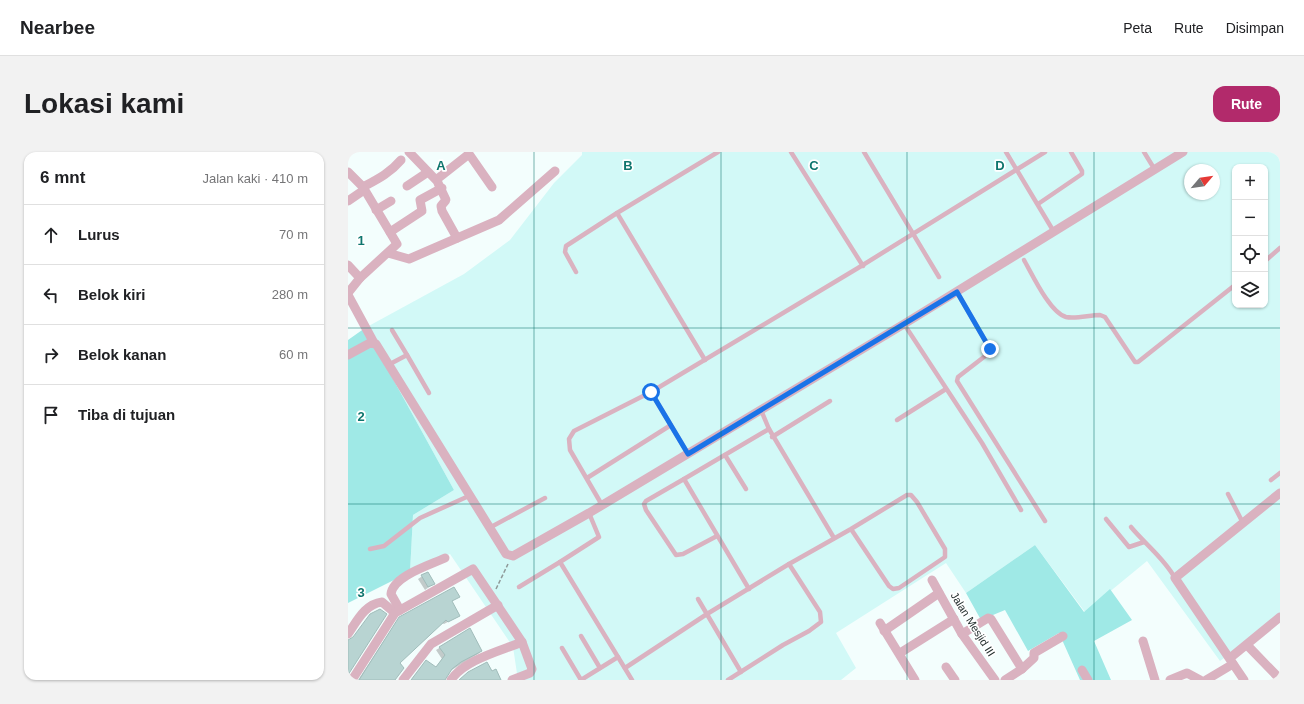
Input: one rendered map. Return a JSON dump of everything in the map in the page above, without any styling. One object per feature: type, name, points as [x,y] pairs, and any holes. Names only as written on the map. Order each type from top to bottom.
[{"type":"street","points":[[410,152],[442,188],[446,200],[441,209],[457,238]]},
{"type":"street","points":[[348,172],[364,188],[397,244],[360,278],[348,294],[374,343],[390,364],[502,546],[510,556],[518,554],[590,513],[957,292],[1183,152]]},
{"type":"street","points":[[436,180],[469,154],[492,187]]},
{"type":"street","points":[[348,201],[364,188],[393,170],[401,160]]},
{"type":"street","points":[[388,253],[409,259],[499,220],[555,171]]},
{"type":"street","points":[[407,186],[428,172]]},
{"type":"street","points":[[390,232],[422,211],[420,200],[442,188]]},
{"type":"street","points":[[376,210],[391,201]]},
{"type":"street","points":[[348,265],[360,278]]},
{"type":"street","points":[[348,356],[370,343],[374,343]]},
{"type":"street","points":[[1244,680],[1187,598],[1175,578],[1280,493]]},
{"type":"street","points":[[398,611],[391,594],[393,587],[405,576],[445,558]]},
{"type":"street","points":[[352,680],[398,611],[469,569],[473,569],[475,571],[522,642],[532,672],[528,677],[512,680]]},
{"type":"street","name":"Jalan Mesjid III","points":[[932,580],[962,634],[995,680]]},
{"type":"street","points":[[915,680],[900,653],[882,627],[939,593]]},
{"type":"street","points":[[348,634],[362,614],[375,604],[382,602],[398,611]]},
{"type":"street","points":[[403,680],[431,644],[498,605]]},
{"type":"street","points":[[1206,680],[1232,661],[1247,644],[1280,617]]},
{"type":"street","points":[[962,634],[990,618],[1022,669]]},
{"type":"street","points":[[900,653],[954,619]]},
{"type":"street","points":[[1005,680],[1022,669],[1034,658],[1034,653],[1063,636]]},
{"type":"street","points":[[1143,641],[1155,680]]},
{"type":"street","points":[[451,680],[459,670],[487,656],[522,642]]},
{"type":"street","points":[[1247,644],[1279,676]]},
{"type":"street","points":[[946,667],[955,680]]},
{"type":"street","points":[[1082,670],[1088,680]]},
{"type":"street","points":[[1170,680],[1186,672],[1200,680]]},
{"type":"lane","points":[[576,272],[565,252],[566,246],[718,152]]},
{"type":"lane","points":[[791,152],[863,266]]},
{"type":"lane","points":[[864,152],[939,277]]},
{"type":"lane","points":[[1006,152],[1054,232]]},
{"type":"lane","points":[[602,505],[570,450],[571,435],[574,431],[651,392],[705,360],[863,266],[1044,152]]},
{"type":"lane","points":[[1038,204],[1082,174],[1082,171],[1071,152]]},
{"type":"lane","points":[[1144,152],[1155,170]]},
{"type":"lane","points":[[617,214],[705,360]]},
{"type":"lane","points":[[1268,258],[1280,248]]},
{"type":"lane","points":[[1024,260],[1051,306],[1059,314],[1066,317],[1100,315],[1105,317],[1135,362],[1138,362],[1232,287]]},
{"type":"lane","points":[[957,292],[990,349],[989,353],[958,377],[957,381],[1045,521]]},
{"type":"lane","points":[[904,324],[1021,510]]},
{"type":"lane","points":[[392,330],[429,393]]},
{"type":"lane","points":[[390,364],[407,355]]},
{"type":"lane","points":[[897,420],[946,389]]},
{"type":"lane","points":[[651,392],[688,454]]},
{"type":"lane","points":[[772,437],[830,401]]},
{"type":"lane","points":[[761,410],[772,437],[834,538]]},
{"type":"lane","points":[[587,478],[670,424]]},
{"type":"lane","points":[[717,536],[683,554],[676,555],[646,510],[644,504],[646,501],[768,429]]},
{"type":"lane","points":[[725,455],[746,490]]},
{"type":"lane","points":[[1271,480],[1280,473]]},
{"type":"lane","points":[[684,479],[749,589]]},
{"type":"lane","points":[[1228,494],[1243,522]]},
{"type":"lane","points":[[370,549],[384,546],[420,518],[471,495]]},
{"type":"lane","points":[[626,668],[707,614],[789,564],[851,529],[897,500],[911,495],[917,502],[945,550],[945,557],[899,588],[893,588],[889,586],[851,529]]},
{"type":"lane","points":[[491,527],[546,498]]},
{"type":"lane","points":[[519,587],[599,537],[590,513]]},
{"type":"lane","points":[[1106,519],[1129,547],[1144,542]]},
{"type":"lane","points":[[1131,527],[1163,560],[1175,578]]},
{"type":"lane","points":[[560,562],[632,680]]},
{"type":"lane","points":[[728,680],[809,631],[821,622],[820,612],[789,564]]},
{"type":"lane","points":[[698,599],[741,672]]},
{"type":"lane","points":[[581,636],[600,668]]},
{"type":"lane","points":[[562,648],[581,680],[618,656]]},
{"type":"path","points":[[491,594],[503,577],[508,566],[510,556]]},
{"type":"shaded area","points":[[582,152],[1280,152],[1280,616],[1220,661],[1147,561],[1085,612],[1035,545],[966,593],[946,563],[836,633],[856,668],[841,680],[518,680],[513,647],[450,554],[410,572],[413,515],[454,490],[365,328],[464,274],[510,240],[554,183],[582,155]]},
{"type":"shaded area","points":[[365,328],[454,490],[413,515],[410,572],[348,603],[348,340]]},
{"type":"shaded area","points":[[1035,545],[1084,612],[1110,589],[1132,620],[1094,641],[1111,680],[1080,680],[1059,633],[1028,651],[1005,610],[981,620],[966,593]]},
{"type":"building","points":[[428,572],[435,584],[428,587],[421,575]]},
{"type":"building","points":[[454,587],[460,597],[452,601],[460,616],[448,622],[446,620],[400,663],[404,668],[395,680],[359,680],[399,617]]},
{"type":"building","points":[[380,609],[387,614],[348,675],[348,640],[353,637],[370,614]]},
{"type":"building","points":[[470,628],[482,651],[461,662],[452,669],[445,680],[411,680],[426,660],[436,667],[445,655],[439,647]]},
{"type":"building","points":[[487,662],[492,671],[496,669],[501,680],[459,680],[468,672]]},
{"type":"route","points":[[651,392],[688,454],[957,292],[990,349]]}]
